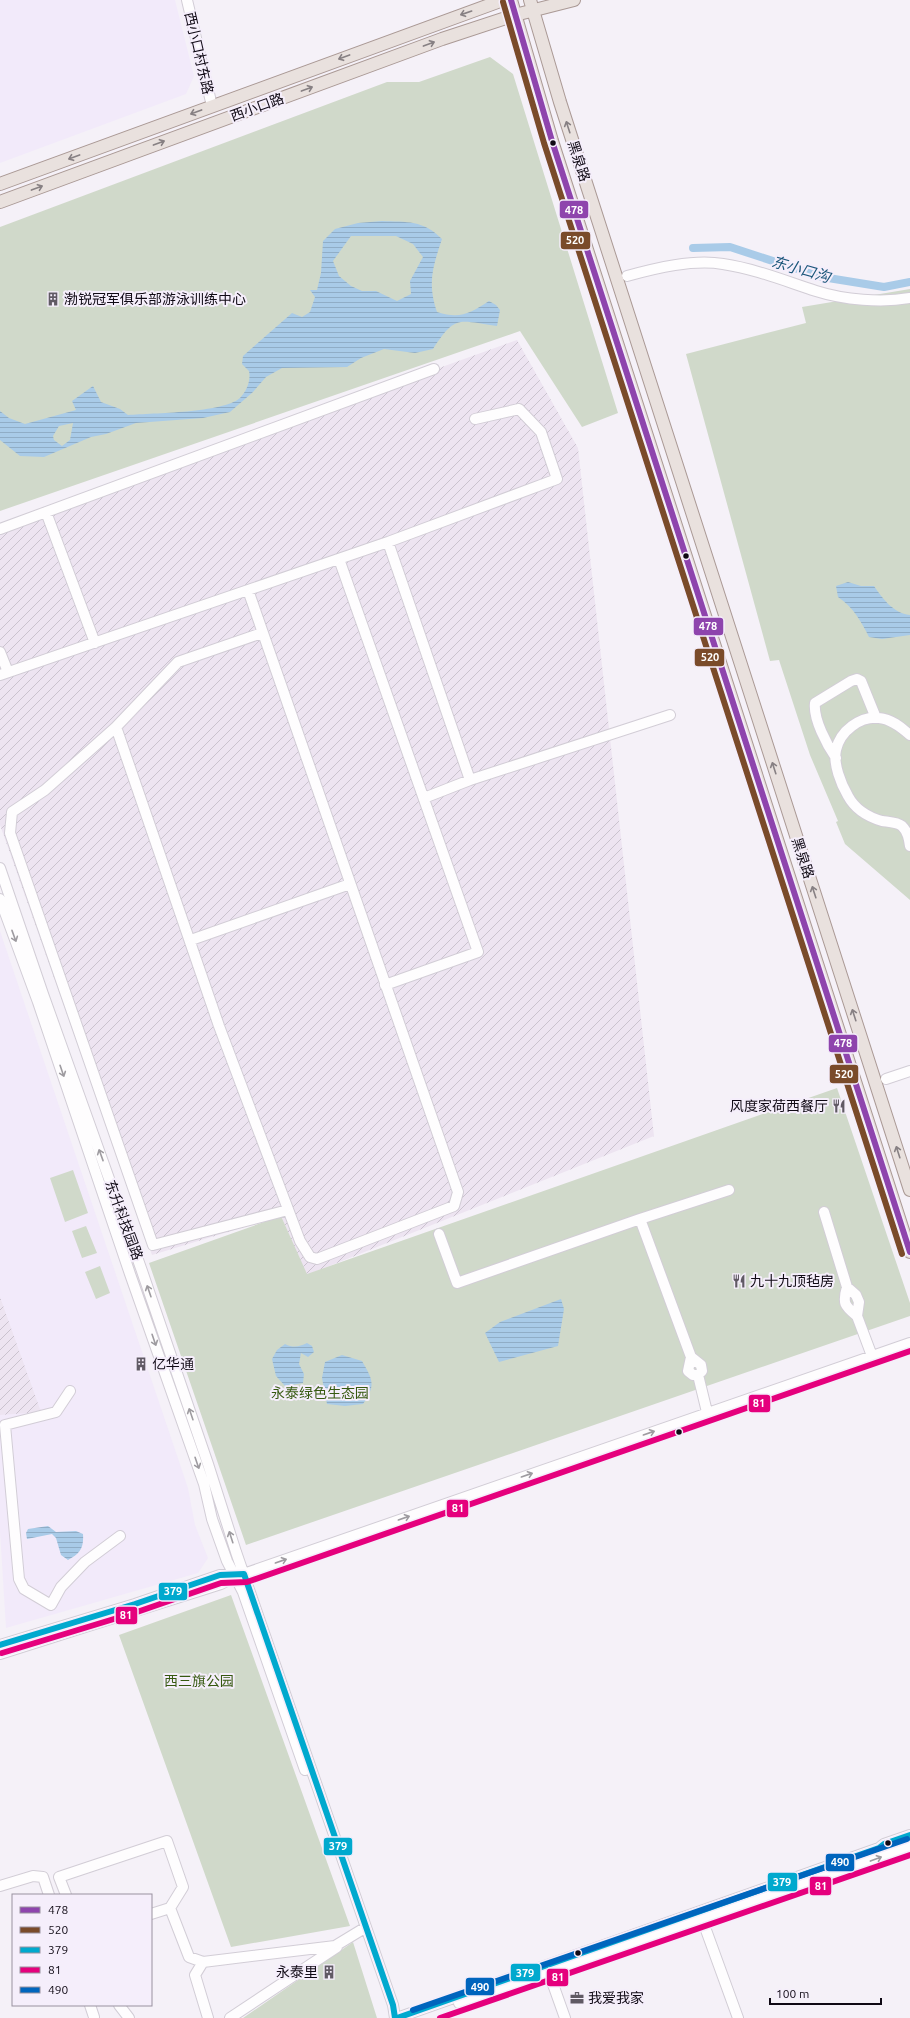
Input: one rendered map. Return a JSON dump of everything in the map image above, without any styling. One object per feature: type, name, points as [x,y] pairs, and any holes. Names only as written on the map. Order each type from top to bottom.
[{"type":"main road","name":"西小口路","points":[[0,184],[503,0]]},
{"type":"main road","name":"黑泉路","points":[[511,0],[535,84],[596,278],[910,1252]]},
{"type":"main road","name":"西小口路","points":[[0,202],[442,39],[516,15],[532,5],[574,0]]},
{"type":"main road","name":"黑泉路","points":[[532,5],[562,108],[910,1190]]},
{"type":"street","name":"西小口村东路","points":[[187,0],[212,106]]},
{"type":"street","points":[[627,276],[657,268],[682,264],[721,263],[756,271],[818,292],[864,300],[897,300],[910,298]]},
{"type":"street","points":[[0,529],[434,369]]},
{"type":"street","points":[[0,652],[4,674],[388,542],[557,479],[541,432],[519,409],[475,419]]},
{"type":"street","points":[[46,512],[95,643]]},
{"type":"street","points":[[388,542],[470,780]]},
{"type":"street","points":[[339,559],[478,952],[385,985]]},
{"type":"street","points":[[116,727],[191,940],[219,1026],[304,1251],[310,1257],[317,1259],[454,1206],[458,1192],[248,590]]},
{"type":"street","points":[[262,633],[178,662],[116,727],[45,790],[12,812],[10,833],[153,1245],[288,1210]]},
{"type":"street","points":[[836,758],[825,739],[814,710],[815,703],[851,680],[857,679],[861,681],[876,718]]},
{"type":"street","points":[[424,798],[470,780],[670,714]]},
{"type":"street","points":[[910,736],[896,724],[876,718],[858,722],[849,728],[842,736],[836,750],[836,758],[841,782],[857,808],[873,817],[901,825],[906,830],[910,846]]},
{"type":"street","name":"东升科技园路","points":[[0,868],[43,994],[145,1278],[238,1575]]},
{"type":"street","points":[[191,940],[350,884]]},
{"type":"street","name":"东升科技园路","points":[[0,899],[38,1002],[130,1274],[204,1484],[212,1518],[227,1561],[238,1575]]},
{"type":"street","points":[[886,1079],[910,1072]]},
{"type":"street","points":[[439,1234],[458,1283],[729,1190]]},
{"type":"street","points":[[824,1212],[847,1287],[856,1295],[859,1302],[857,1316],[872,1356]]},
{"type":"street","points":[[640,1220],[691,1356],[701,1365],[702,1371],[698,1375],[707,1412]]},
{"type":"street","points":[[0,1654],[221,1584],[238,1575],[910,1343]]},
{"type":"street","points":[[70,1391],[56,1412],[5,1425],[20,1579],[24,1589],[51,1604],[61,1587],[85,1562],[120,1536]]},
{"type":"street","points":[[0,1645],[135,1604],[220,1575],[238,1575]]},
{"type":"street","points":[[238,1575],[388,2007],[395,2018],[879,1848],[884,1844],[910,1835]]},
{"type":"street","points":[[66,1894],[59,1877],[167,1841],[183,1888],[170,1908],[152,1914]]},
{"type":"street","points":[[416,2018],[910,1847]]},
{"type":"street","points":[[0,1886],[33,1876],[43,1877],[49,1894]]},
{"type":"street","points":[[170,1908],[189,1957],[203,1962],[335,1946],[363,1929],[230,2018]]},
{"type":"street","points":[[702,1919],[738,2018]]},
{"type":"street","points":[[203,1962],[195,1975],[208,2018]]},
{"type":"street","points":[[549,1973],[565,2018]]},
{"type":"street","points":[[90,2006],[94,2017]]},
{"type":"street","points":[[120,2006],[129,2018]]},
{"type":"shaded area","points":[[0,0],[175,0],[194,76],[186,94],[0,163]]},
{"type":"shaded area","points":[[517,340],[578,448],[654,1136],[307,1275],[281,1216],[152,1255],[0,825],[0,526]]},
{"type":"shaded area","points":[[0,931],[188,1488],[195,1525],[208,1558],[198,1573],[6,1628],[0,1531]]},
{"type":"shaded area","points":[[0,1297],[41,1412],[0,1415]]},
{"type":"green space","points":[[490,57],[513,74],[618,413],[582,427],[520,331],[0,511],[0,227],[387,82],[419,82]]},
{"type":"green space","points":[[910,289],[910,900],[845,844],[836,822],[838,821],[810,755],[779,660],[770,661],[686,354],[806,323],[802,307]]},
{"type":"green space","name":"永泰绿色生态园","points":[[837,1088],[910,1303],[910,1316],[246,1545],[149,1263],[281,1216],[307,1274]]},
{"type":"green space","points":[[73,1170],[88,1213],[65,1222],[50,1178]]},
{"type":"green space","points":[[86,1226],[97,1253],[82,1258],[72,1231]]},
{"type":"green space","points":[[100,1266],[110,1293],[96,1299],[85,1272]]},
{"type":"green space","name":"西三旗公园","points":[[231,1595],[350,1926],[231,1947],[119,1635]]},
{"type":"green space","points":[[353,1942],[377,2018],[243,2018]]},
{"type":"water","points":[[382,221],[407,222],[421,225],[435,233],[442,239],[432,275],[432,292],[437,312],[452,315],[464,314],[489,301],[496,305],[500,310],[497,326],[459,322],[447,330],[433,349],[415,353],[384,349],[361,358],[347,367],[282,368],[266,377],[253,392],[230,412],[203,418],[136,423],[106,434],[91,437],[44,457],[20,456],[0,440],[0,411],[9,418],[25,424],[76,410],[72,401],[93,386],[101,402],[120,409],[128,415],[170,413],[219,407],[240,398],[249,382],[249,371],[242,364],[243,356],[292,313],[302,317],[310,312],[315,297],[310,290],[317,290],[321,273],[323,241],[335,229],[358,223]],"holes":[[[351,236],[396,236],[413,244],[423,257],[410,281],[411,294],[397,301],[376,291],[362,291],[351,286],[339,276],[333,261]],[[73,423],[70,440],[62,446],[54,440],[53,436],[59,426]]]},
{"type":"water","points":[[848,582],[861,586],[874,586],[889,605],[904,614],[910,615],[910,635],[882,639],[869,637],[856,615],[848,605],[838,597],[836,586]]},
{"type":"water","points":[[561,1299],[564,1309],[558,1346],[499,1362],[485,1333],[500,1322]]},
{"type":"water","points":[[307,1343],[312,1346],[314,1352],[308,1357],[301,1353],[299,1364],[304,1374],[303,1383],[285,1386],[276,1376],[272,1359],[277,1350],[285,1344],[296,1346]]},
{"type":"water","points":[[342,1355],[362,1361],[369,1373],[372,1382],[370,1392],[363,1404],[345,1406],[327,1404],[322,1378],[325,1362]]},
{"type":"water","points":[[48,1526],[56,1532],[76,1531],[83,1534],[82,1547],[78,1553],[68,1560],[61,1555],[56,1538],[52,1534],[27,1539],[26,1533],[28,1529]]},
{"type":"waterway","name":"东小口沟","points":[[693,248],[730,247],[822,277],[884,287],[910,282]]},
{"type":"transit line","name":"478","points":[[511,0],[552,141],[910,1252]]},
{"type":"transit line","name":"520","points":[[503,2],[544,143],[902,1254]]},
{"type":"transit line","name":"81","points":[[2,1653],[137,1612],[221,1583],[247,1582],[910,1351]]},
{"type":"transit line","name":"379","points":[[0,1645],[135,1604],[220,1575],[244,1574],[393,2005],[395,2018]]},
{"type":"transit line","name":"379","points":[[397,2018],[879,1848],[884,1844],[910,1835]]},
{"type":"transit line","name":"490","points":[[413,2010],[907,1839]]},
{"type":"transit line","name":"81","points":[[440,2018],[910,1855]]},
{"type":"place","name":"渤锐冠军俱乐部游泳训练中心","points":[[53,299]]},
{"type":"place","name":"风度家荷西餐厅","points":[[839,1106]]},
{"type":"place","name":"九十九顶毡房","points":[[739,1281]]},
{"type":"place","name":"亿华通","points":[[141,1364]]},
{"type":"place","name":"永泰里","points":[[329,1972]]},
{"type":"place","name":"我爱我家","points":[[577,1998]]}]
